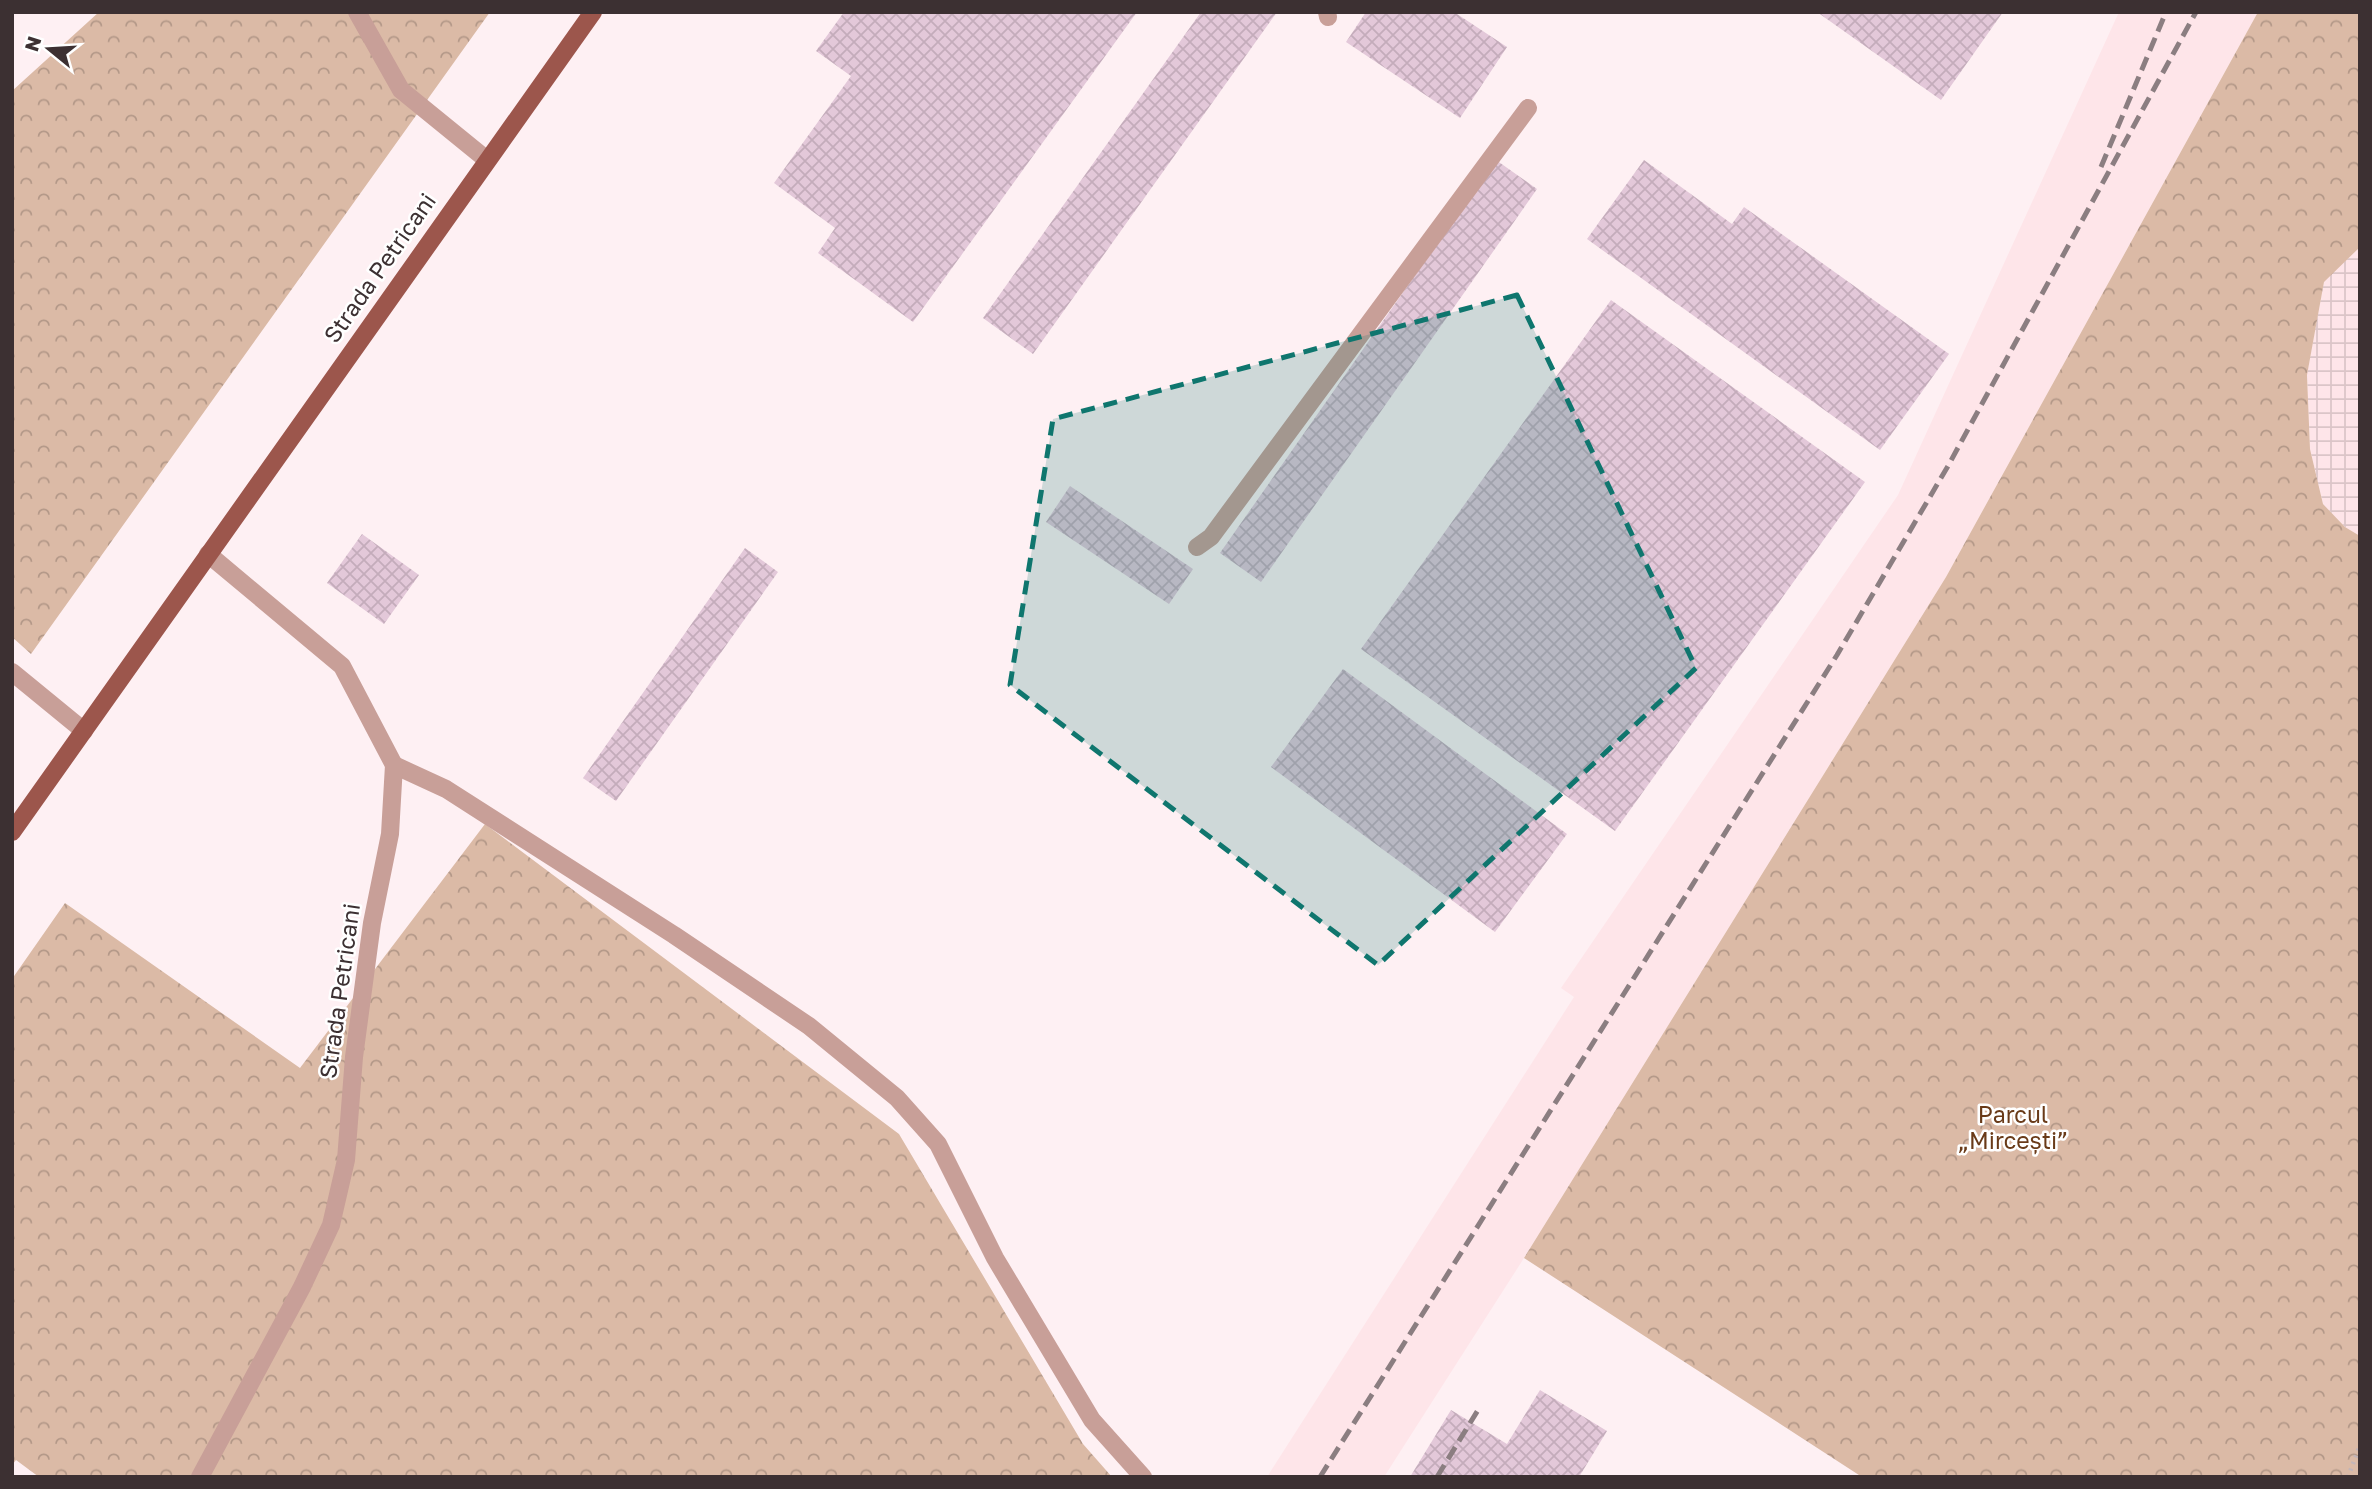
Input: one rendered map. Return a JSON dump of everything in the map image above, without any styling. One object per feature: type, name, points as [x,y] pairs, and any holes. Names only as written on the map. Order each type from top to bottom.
[{"type":"main road","name":"Strada Petricani","points":[[12,832],[593,12]]},
{"type":"street","points":[[357,12],[401,90],[487,160]]},
{"type":"street","points":[[1197,547],[1211,537],[1528,108]]},
{"type":"street","points":[[208,554],[342,666],[394,765],[446,789],[674,934],[809,1026],[897,1098],[938,1144],[995,1258],[1092,1420],[1143,1477]]},
{"type":"street","points":[[12,672],[84,731]]},
{"type":"street","name":"Strada Petricani","points":[[200,1477],[302,1287],[331,1225],[346,1160],[354,1057],[372,923],[390,834],[394,765]]},
{"type":"path","points":[[2348,1477],[2360,1445]]},
{"type":"highlighted area","points":[[1517,295],[1696,668],[1378,965],[1010,685],[1053,419]]},
{"type":"shaded area","points":[[2119,12],[2258,12],[1946,577],[1524,1258],[1384,1477],[1267,1477],[1574,997],[1561,988],[1898,495]]},
{"type":"shaded area","points":[[2360,247],[2360,536],[2345,527],[2323,504],[2310,449],[2307,374],[2324,281]]},
{"type":"green space","points":[[99,12],[490,12],[31,654],[12,637],[12,91]]},
{"type":"green space","name":"Parcul „Mircești”","points":[[2258,12],[2360,12],[2360,247],[2324,282],[2307,375],[2310,449],[2323,504],[2345,527],[2360,536],[2360,1477],[1862,1477],[1524,1258],[1946,577]]},
{"type":"green space","points":[[485,824],[899,1134],[1083,1444],[1112,1477],[39,1477],[16,1460],[12,1465],[12,979],[65,903],[300,1068]]},
{"type":"building","points":[[844,12],[1137,12],[913,322],[818,253],[835,228],[774,183],[851,76],[816,51]]},
{"type":"building","points":[[1201,12],[1277,12],[1033,354],[983,318]]},
{"type":"building","points":[[1366,12],[1454,12],[1507,47],[1460,118],[1346,42]]},
{"type":"building","points":[[1817,12],[2003,12],[1941,100]]},
{"type":"building","points":[[1496,160],[1537,189],[1261,582],[1220,553]]},
{"type":"building","points":[[1644,160],[1732,224],[1744,207],[1949,354],[1880,450],[1587,239]]},
{"type":"building","points":[[1611,300],[1865,482],[1615,831],[1361,649]]},
{"type":"building","points":[[1070,486],[1193,569],[1169,604],[1046,522]]},
{"type":"building","points":[[362,534],[419,575],[384,624],[327,583]]},
{"type":"building","points":[[745,548],[778,572],[616,801],[583,778]]},
{"type":"building","points":[[1343,669],[1567,834],[1495,932],[1271,767]]},
{"type":"building","points":[[1540,1390],[1607,1431],[1579,1477],[1410,1477],[1451,1410],[1507,1444]]},
{"type":"railway","points":[[2101,167],[2166,12]]},
{"type":"railway","points":[[1320,1477],[1837,655],[1948,466],[2196,12]]},
{"type":"railway","points":[[1437,1477],[1478,1410]]}]
